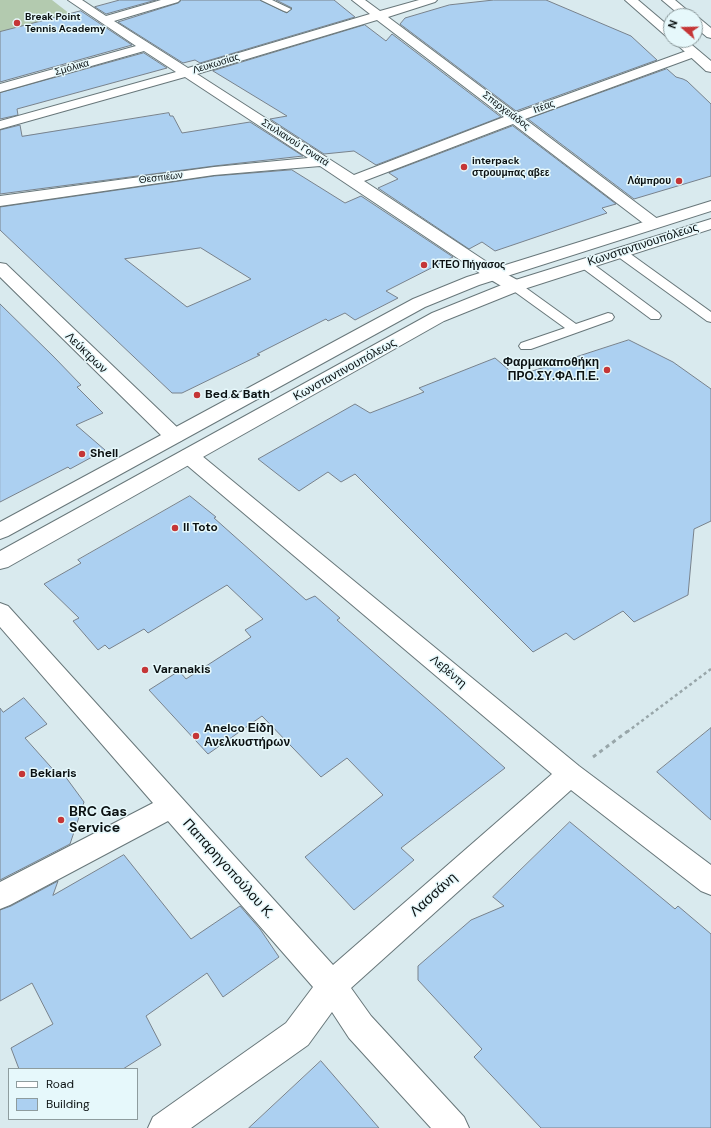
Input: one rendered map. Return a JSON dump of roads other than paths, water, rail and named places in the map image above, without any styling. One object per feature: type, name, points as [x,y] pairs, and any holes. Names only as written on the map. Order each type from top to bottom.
[{"type":"main road","name":"Στυλιανού Γονατά","points":[[74,0],[323,161],[493,274],[515,286]]},
{"type":"main road","points":[[104,20],[174,0]]},
{"type":"main road","name":"Σπερχειάδος","points":[[358,0],[653,223]]},
{"type":"main road","name":"Λευκωσίας","points":[[0,125],[186,73],[431,0]]},
{"type":"main road","points":[[631,0],[663,27]]},
{"type":"main road","points":[[670,1],[678,8]]},
{"type":"main road","name":"Σμόλικα","points":[[0,88],[145,47]]},
{"type":"main road","points":[[688,48],[711,68]]},
{"type":"main road","name":"Ιτέας","points":[[351,181],[693,52]]},
{"type":"main road","name":"Θεσπιέων","points":[[0,200],[214,171],[323,161]]},
{"type":"main road","name":"Κωνσταντινουπόλεως","points":[[0,531],[419,303],[493,274],[711,206]]},
{"type":"main road","name":"Κωνσταντινουπόλεως","points":[[0,561],[438,317],[515,286],[711,224]]},
{"type":"main road","name":"Λεύκτρων","points":[[0,268],[174,436]]},
{"type":"main road","name":"Λεβέντη","points":[[189,456],[570,774],[711,882]]},
{"type":"main road","name":"Παπαρηγοπούλου Κ.","points":[[0,612],[332,986],[360,1027],[453,1128]]},
{"type":"main road","name":"Λασσάνη","points":[[164,1128],[297,1034],[332,986],[570,774]]},
{"type":"main road","points":[[0,896],[171,806]]},
{"type":"lane","points":[[265,0],[287,9]]},
{"type":"lane","points":[[621,253],[711,318]]},
{"type":"lane","points":[[584,264],[655,316]]},
{"type":"lane","points":[[515,286],[573,328]]},
{"type":"lane","points":[[526,346],[608,316]]},
{"type":"place","name":"Break Point Tennis Academy","points":[[17,23]]},
{"type":"place","name":"interpack στρουμπας αβεε","points":[[464,167]]},
{"type":"place","name":"Λάμπρου","points":[[679,181]]},
{"type":"place","name":"ΚΤΕΟ Πήγασος","points":[[424,265]]},
{"type":"place","name":"Φαρμακαποθήκη ΠΡΟ.ΣΥ.ΦΑ.Π.Ε.","points":[[607,370]]},
{"type":"place","name":"Bed & Bath","points":[[197,395]]},
{"type":"place","name":"Shell","points":[[82,454]]},
{"type":"place","name":"Il Toto","points":[[175,528]]},
{"type":"place","name":"Varanakis","points":[[145,670]]},
{"type":"place","name":"Anelco Είδη Ανελκυστήρων","points":[[196,736]]},
{"type":"place","name":"Bekiaris","points":[[22,774]]},
{"type":"place","name":"BRC Gas Service","points":[[61,820]]}]
